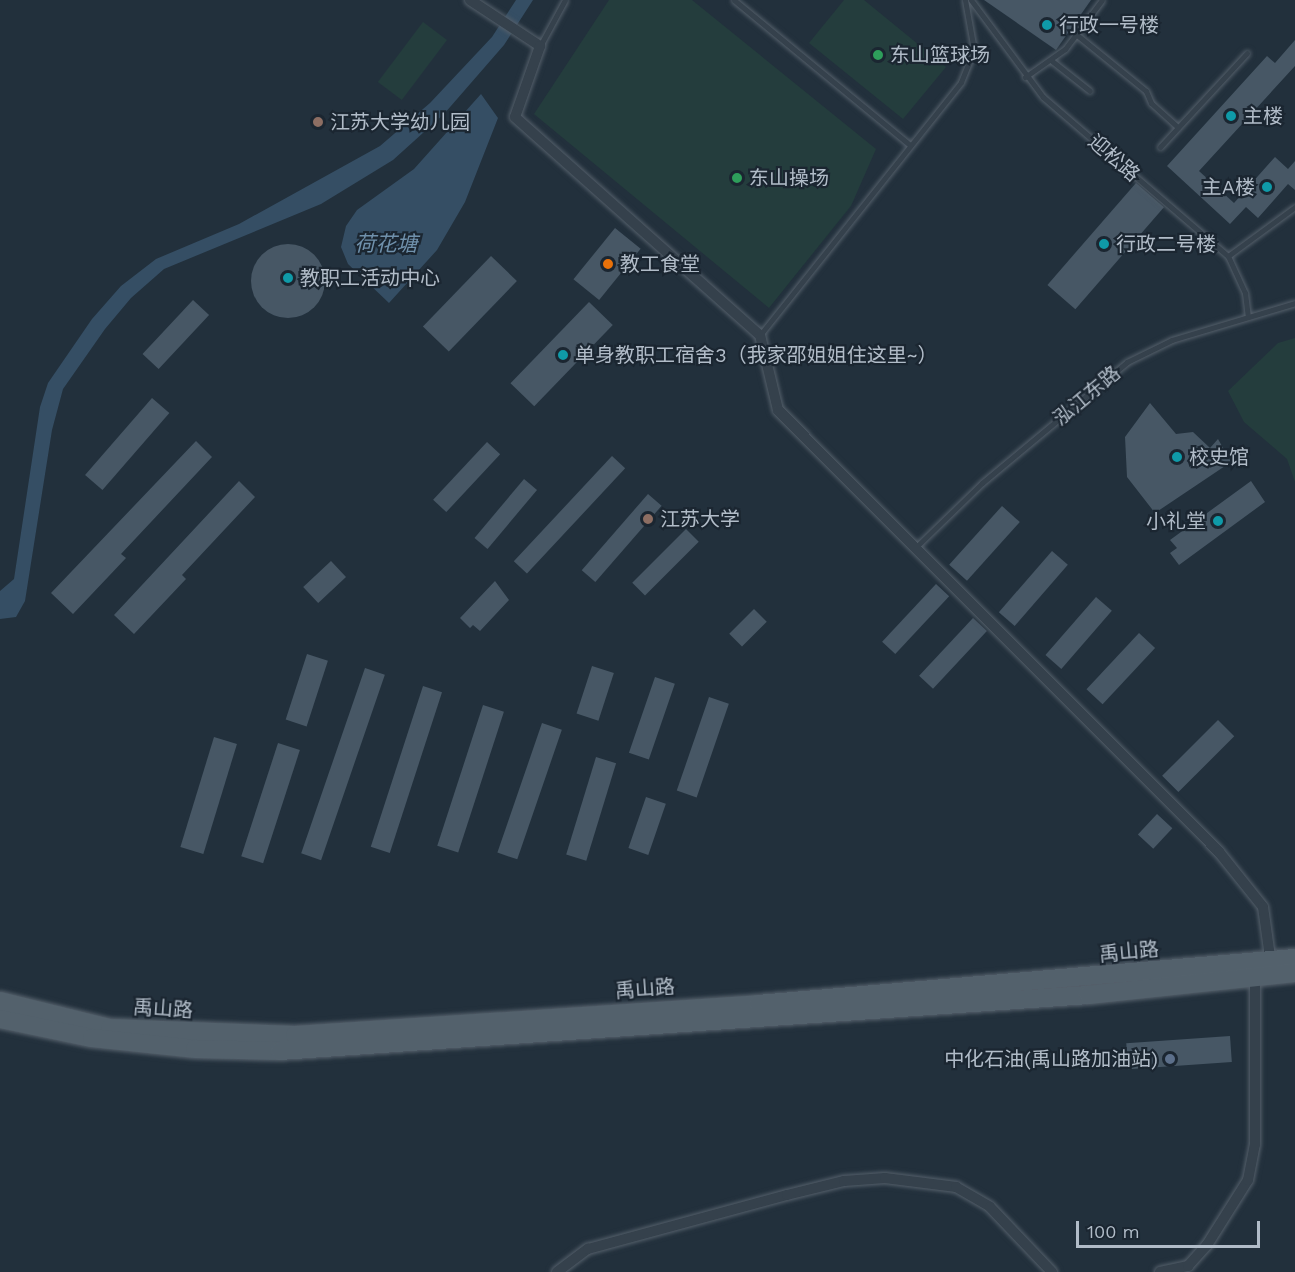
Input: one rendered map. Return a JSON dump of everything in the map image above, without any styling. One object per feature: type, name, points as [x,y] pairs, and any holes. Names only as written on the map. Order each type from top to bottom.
[{"type":"main road","name":"禹山路","points":[[0,1019],[92,1038],[195,1049],[280,1051],[1088,995],[1263,969],[1295,958]]},
{"type":"main road","name":"禹山路","points":[[0,1001],[110,1028],[295,1035],[1263,969],[1295,973]]},
{"type":"street","points":[[470,0],[540,46],[515,117],[760,335],[778,410],[1219,852],[1263,907],[1263,969],[1255,1145],[1248,1180],[1206,1245],[1188,1266],[1160,1272]]},
{"type":"street","points":[[557,1272],[588,1249],[844,1181],[885,1178],[956,1187],[990,1207],[1052,1272]]},
{"type":"lane","points":[[540,46],[565,0]]},
{"type":"lane","points":[[734,0],[910,145]]},
{"type":"lane","points":[[760,335],[970,65],[973,34],[965,0]]},
{"type":"lane","name":"迎松路","points":[[970,0],[1025,77],[1043,97],[1228,256],[1245,293],[1248,317]]},
{"type":"lane","points":[[1025,77],[1052,61],[1077,35],[1102,0]]},
{"type":"lane","points":[[1077,35],[1146,91],[1151,103],[1178,127]]},
{"type":"lane","points":[[1160,147],[1247,53]]},
{"type":"lane","points":[[1052,61],[1090,92]]},
{"type":"lane","points":[[1228,256],[1295,207]]},
{"type":"lane","name":"泓江东路","points":[[914,548],[982,483],[1127,362],[1172,340],[1295,303]]},
{"type":"green space","name":"东山操场","points":[[609,0],[692,0],[876,149],[851,206],[769,308],[534,114]]},
{"type":"green space","name":"东山篮球场","points":[[844,0],[864,0],[946,67],[903,119],[809,43]]},
{"type":"green space","points":[[423,22],[447,40],[402,100],[378,82]]},
{"type":"green space","points":[[1295,338],[1295,482],[1287,459],[1244,422],[1228,391],[1278,343]]},
{"type":"water","points":[[516,0],[533,0],[504,45],[444,114],[393,160],[321,204],[164,269],[131,298],[105,329],[63,389],[52,430],[25,601],[16,617],[0,619],[0,591],[14,579],[40,407],[48,383],[92,319],[121,286],[156,259],[239,224],[380,146],[430,103],[492,37]]},
{"type":"water","name":"荷花塘","points":[[481,94],[498,118],[465,202],[437,250],[389,303],[348,264],[341,247],[346,226],[357,210],[414,169]]},
{"type":"building","name":"行政一号楼","points":[[984,0],[1091,0],[1056,50]]},
{"type":"building","name":"主楼","points":[[1295,40],[1295,66],[1199,171],[1234,203],[1275,157],[1288,169],[1295,161],[1295,190],[1288,184],[1258,218],[1246,207],[1230,224],[1167,166],[1267,56],[1275,63]]},
{"type":"building","name":"行政二号楼","points":[[1136,183],[1164,207],[1075,309],[1047,285]]},
{"type":"building","name":"教工食堂","points":[[615,228],[641,249],[599,300],[573,279]]},
{"type":"building","name":"教职工活动中心","points":[[288,244],[309,250],[319,260],[325,281],[319,302],[309,312],[288,318],[267,312],[257,302],[251,281],[257,260],[267,250]]},
{"type":"building","points":[[491,256],[517,281],[449,352],[423,326]]},
{"type":"building","points":[[193,300],[209,315],[159,369],[143,354]]},
{"type":"building","name":"单身教职工宿舍3（我家邵姐姐住这里~）","points":[[589,302],[613,325],[534,406],[511,383]]},
{"type":"building","points":[[152,398],[169,413],[102,490],[85,475]]},
{"type":"building","name":"校史馆","points":[[1150,403],[1176,434],[1193,432],[1210,448],[1218,439],[1231,462],[1155,513],[1127,477],[1125,437]]},
{"type":"building","points":[[196,441],[212,457],[121,554],[126,558],[73,614],[51,593]]},
{"type":"building","points":[[487,442],[500,454],[446,512],[433,500]]},
{"type":"building","points":[[612,456],[625,468],[527,574],[514,561]]},
{"type":"building","points":[[524,479],[537,490],[488,549],[475,538]]},
{"type":"building","points":[[239,481],[255,497],[182,575],[186,579],[134,634],[114,615]]},
{"type":"building","name":"小礼堂","points":[[1251,481],[1265,502],[1179,565],[1170,553],[1177,548],[1170,540]]},
{"type":"building","points":[[648,494],[662,506],[595,582],[582,570]]},
{"type":"building","points":[[1002,506],[1020,522],[967,581],[949,565]]},
{"type":"building","points":[[686,529],[699,542],[645,595],[632,583]]},
{"type":"building","points":[[1052,551],[1068,565],[1015,626],[999,612]]},
{"type":"building","points":[[331,561],[346,577],[318,603],[303,587]]},
{"type":"building","points":[[495,581],[509,600],[480,631],[473,625],[470,628],[460,618]]},
{"type":"building","points":[[936,584],[949,596],[895,654],[882,642]]},
{"type":"building","points":[[1096,597],[1112,611],[1061,669],[1045,655]]},
{"type":"building","points":[[754,609],[767,622],[742,646],[729,634]]},
{"type":"building","points":[[973,618],[987,631],[933,689],[919,676]]},
{"type":"building","points":[[1139,633],[1155,648],[1103,704],[1086,689]]},
{"type":"building","points":[[307,654],[328,661],[307,726],[286,720]]},
{"type":"building","points":[[592,666],[614,673],[598,721],[577,714]]},
{"type":"building","points":[[365,668],[385,675],[321,860],[301,853]]},
{"type":"building","points":[[655,677],[675,684],[649,759],[629,753]]},
{"type":"building","points":[[423,686],[442,692],[390,853],[371,847]]},
{"type":"building","points":[[709,697],[729,704],[697,797],[677,791]]},
{"type":"building","points":[[483,705],[504,712],[458,853],[437,846]]},
{"type":"building","points":[[1218,720],[1234,736],[1178,792],[1162,776]]},
{"type":"building","points":[[542,723],[562,730],[517,859],[497,853]]},
{"type":"building","points":[[214,737],[237,744],[203,854],[180,847]]},
{"type":"building","points":[[278,743],[300,750],[263,863],[241,856]]},
{"type":"building","points":[[596,757],[616,763],[586,861],[566,855]]},
{"type":"building","points":[[646,797],[666,804],[648,855],[628,848]]},
{"type":"building","points":[[1157,814],[1172,828],[1153,849],[1138,834]]},
{"type":"building","points":[[1230,1036],[1232,1062],[1128,1069],[1126,1043]]},
{"type":"place","name":"行政一号楼","points":[[1047,25]]},
{"type":"place","name":"东山篮球场","points":[[878,55]]},
{"type":"place","name":"主楼","points":[[1231,116]]},
{"type":"place","name":"江苏大学幼儿园","points":[[318,122]]},
{"type":"place","name":"东山操场","points":[[737,178]]},
{"type":"place","name":"主A楼","points":[[1267,187]]},
{"type":"place","name":"行政二号楼","points":[[1104,244]]},
{"type":"place","name":"教工食堂","points":[[608,264]]},
{"type":"place","name":"教职工活动中心","points":[[288,278]]},
{"type":"place","name":"单身教职工宿舍3（我家邵姐姐住这里~）","points":[[563,355]]},
{"type":"place","name":"校史馆","points":[[1177,457]]},
{"type":"place","name":"江苏大学","points":[[648,519]]},
{"type":"place","name":"小礼堂","points":[[1218,521]]},
{"type":"place","name":"中化石油(禹山路加油站)","points":[[1170,1059]]}]
